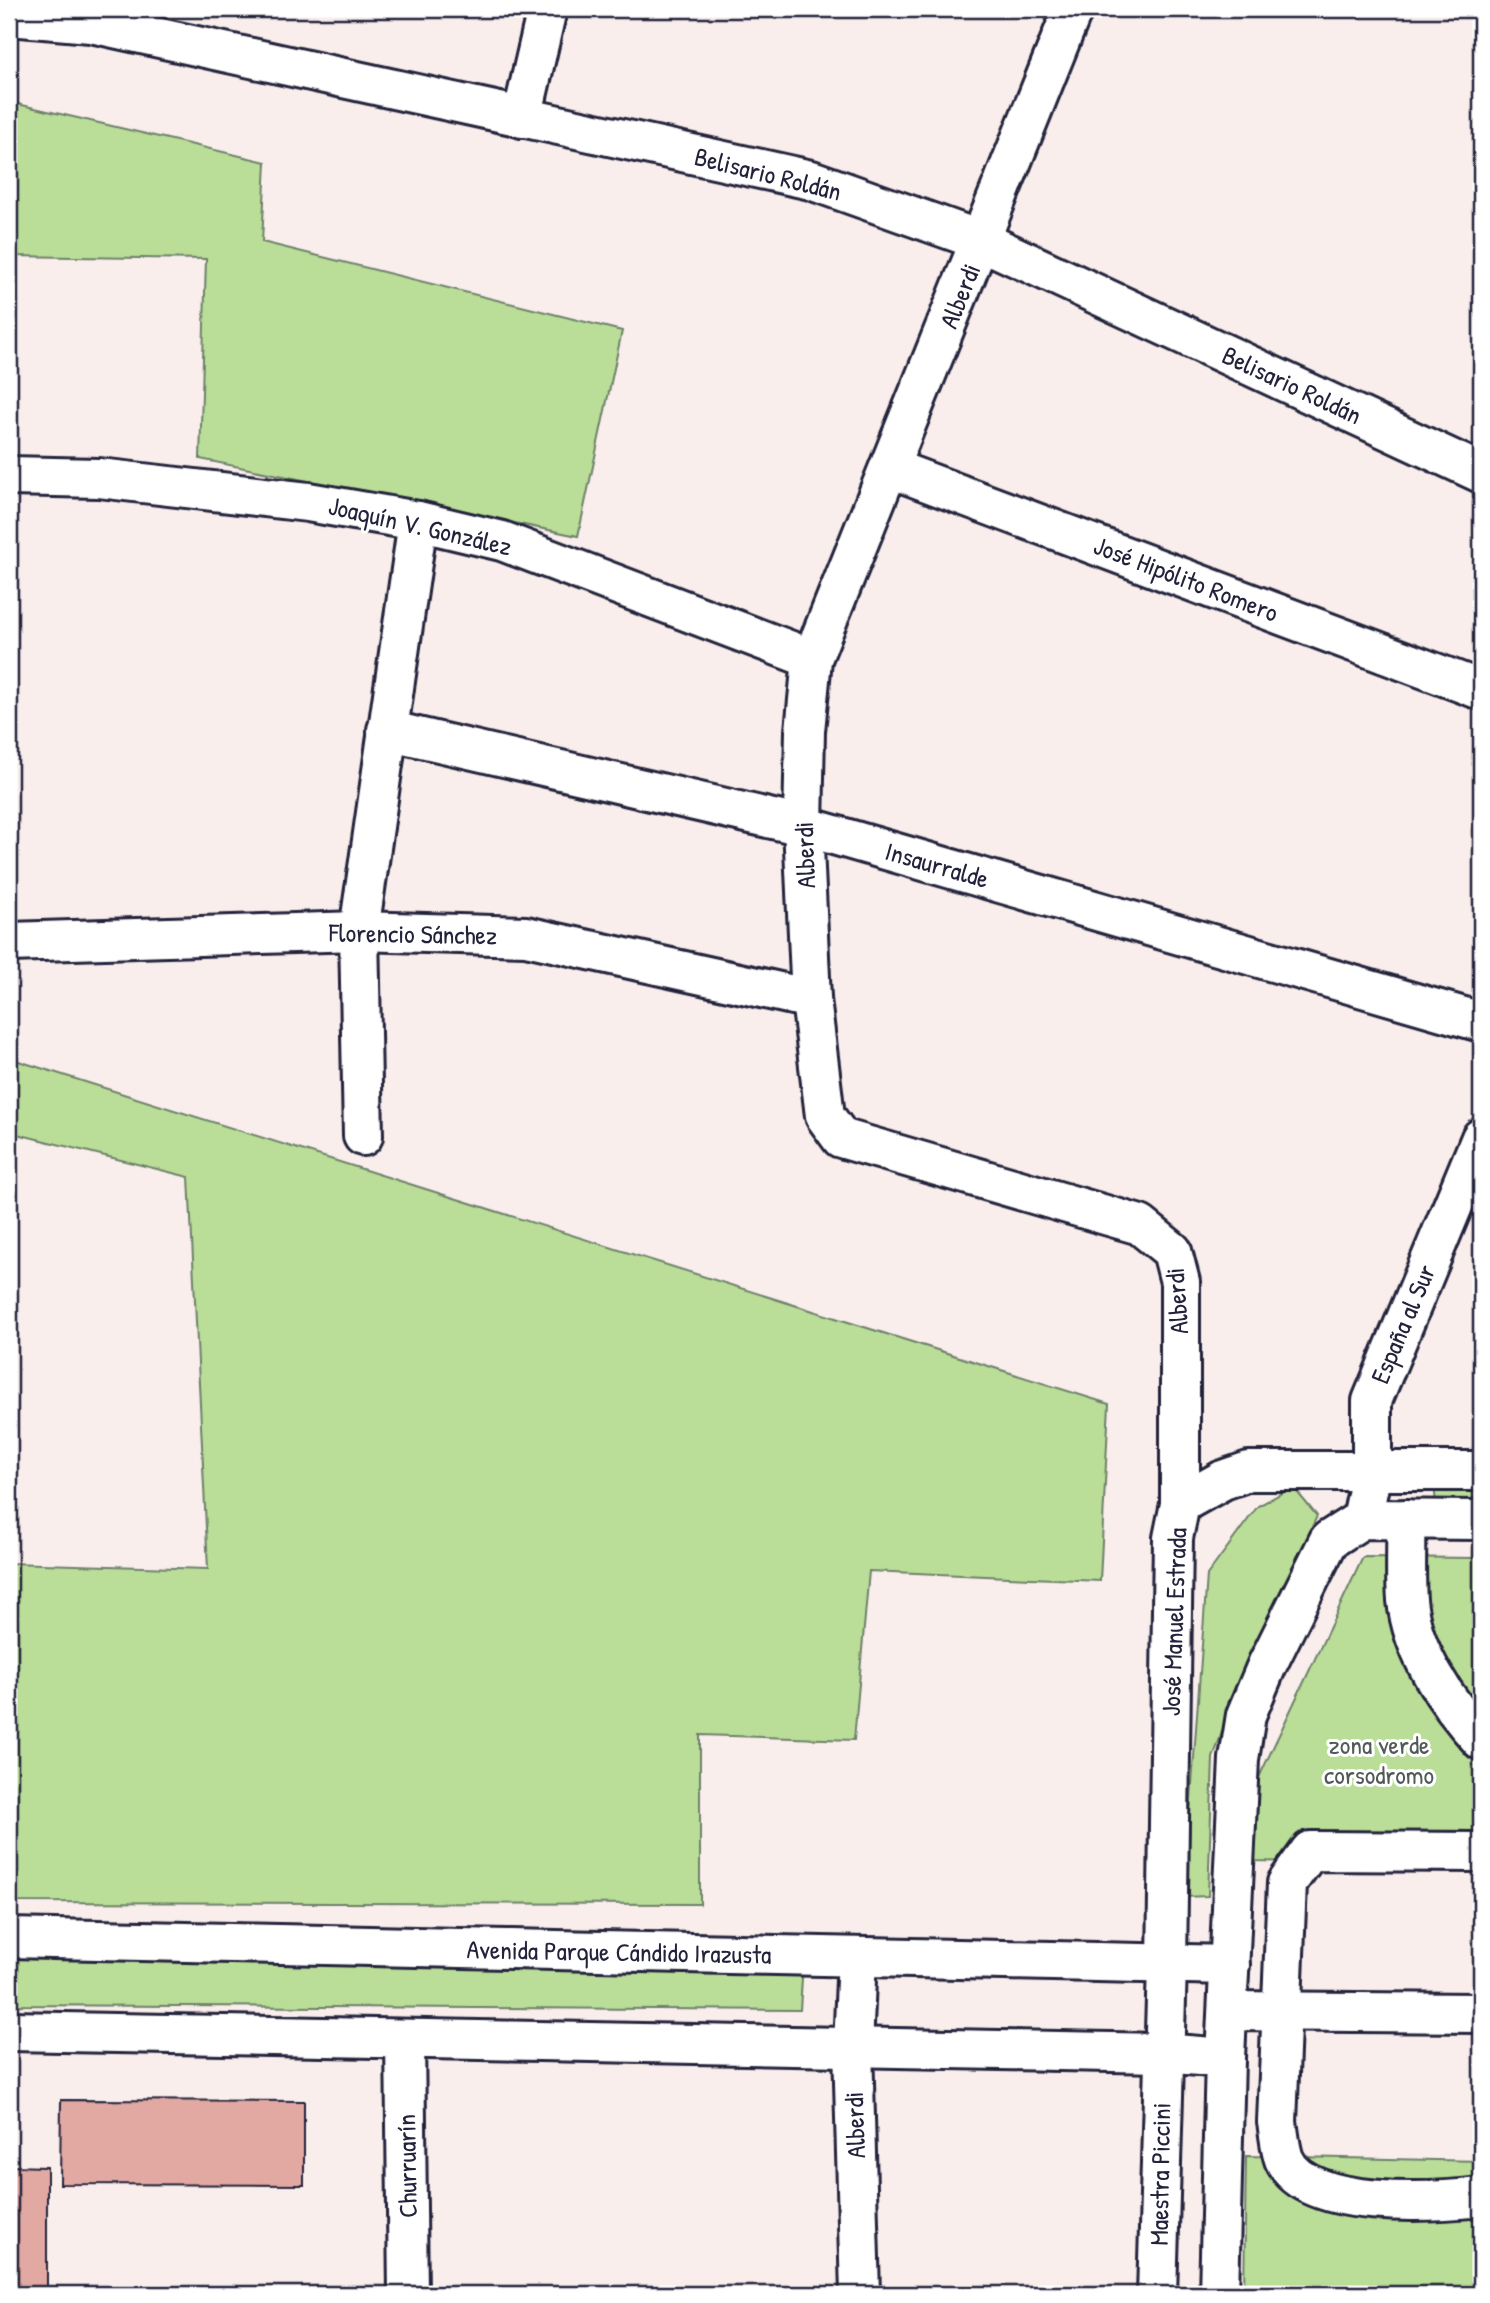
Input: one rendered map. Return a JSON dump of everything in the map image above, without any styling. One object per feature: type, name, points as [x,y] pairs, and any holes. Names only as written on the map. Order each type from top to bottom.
[{"type":"street","points":[[522,118],[547,9]]},
{"type":"street","name":"Alberdi","points":[[1073,9],[812,659],[805,731],[803,826],[811,999],[825,1116],[841,1138],[1140,1225],[1172,1251],[1181,1282],[1180,1504]]},
{"type":"street","name":"Belisario Roldán","points":[[9,16],[92,23],[811,180],[982,241],[1481,474]]},
{"type":"street","name":"José Hipólito Romero","points":[[890,468],[1481,690]]},
{"type":"street","name":"Joaquín V. González","points":[[9,476],[125,481],[308,502],[502,541],[812,659]]},
{"type":"street","points":[[363,1136],[359,931],[418,522]]},
{"type":"street","name":"Insaurralde","points":[[387,730],[803,826],[1481,1022]]},
{"type":"street","name":"Florencio Sánchez","points":[[9,942],[359,931],[526,936],[811,999]]},
{"type":"street","name":"España al Sur","points":[[1362,1519],[1372,1471],[1372,1401],[1481,1138]]},
{"type":"street","name":"José Manuel Estrada","points":[[1162,2053],[1167,1965],[1173,1538],[1180,1504],[1212,1485],[1249,1471],[1481,1471]]},
{"type":"street","points":[[1219,2294],[1225,2058],[1239,1759],[1247,1715],[1267,1665],[1329,1540],[1362,1519],[1481,1520]]},
{"type":"street","points":[[1406,1519],[1407,1602],[1423,1659],[1466,1724],[1481,1740]]},
{"type":"street","points":[[1481,1852],[1310,1851],[1287,1882],[1277,2122],[1284,2160],[1302,2180],[1341,2195],[1385,2201],[1438,2202],[1481,2196]]},
{"type":"street","name":"Avenida Parque Cándido Irazusta","points":[[9,1938],[1230,1965]]},
{"type":"street","name":"Alberdi","points":[[857,1957],[853,2047],[859,2294]]},
{"type":"street","points":[[1228,2011],[1481,2013]]},
{"type":"street","points":[[9,2031],[1162,2053],[1225,2058]]},
{"type":"street","name":"Churruarín","points":[[405,2039],[408,2294]]},
{"type":"street","name":"Maestra Piccini","points":[[1157,2294],[1162,2053]]},
{"type":"green space","points":[[9,102],[266,162],[262,242],[622,331],[578,536],[200,459],[206,259],[9,256]]},
{"type":"green space","points":[[9,1058],[1109,1404],[1100,1581],[869,1571],[854,1740],[700,1735],[700,1904],[9,1902],[9,1563],[208,1569],[189,1177],[9,1132]]},
{"type":"green space","points":[[1434,1480],[1481,1481],[1481,1506],[1436,1506]]},
{"type":"green space","points":[[1293,1487],[1317,1516],[1236,1693],[1213,1758],[1208,1896],[1184,1897],[1207,1575],[1258,1506]]},
{"type":"green space","name":"zona verde corsodromo","points":[[1363,1557],[1481,1558],[1481,1864],[1251,1861],[1253,1790]]},
{"type":"green space","points":[[9,1945],[804,1947],[800,2010],[9,2005]]},
{"type":"green space","points":[[1246,2156],[1481,2161],[1481,2294],[1244,2294]]},
{"type":"building","points":[[61,2100],[304,2101],[304,2185],[60,2184]]},
{"type":"building","points":[[9,2166],[47,2167],[47,2294],[9,2294]]}]
